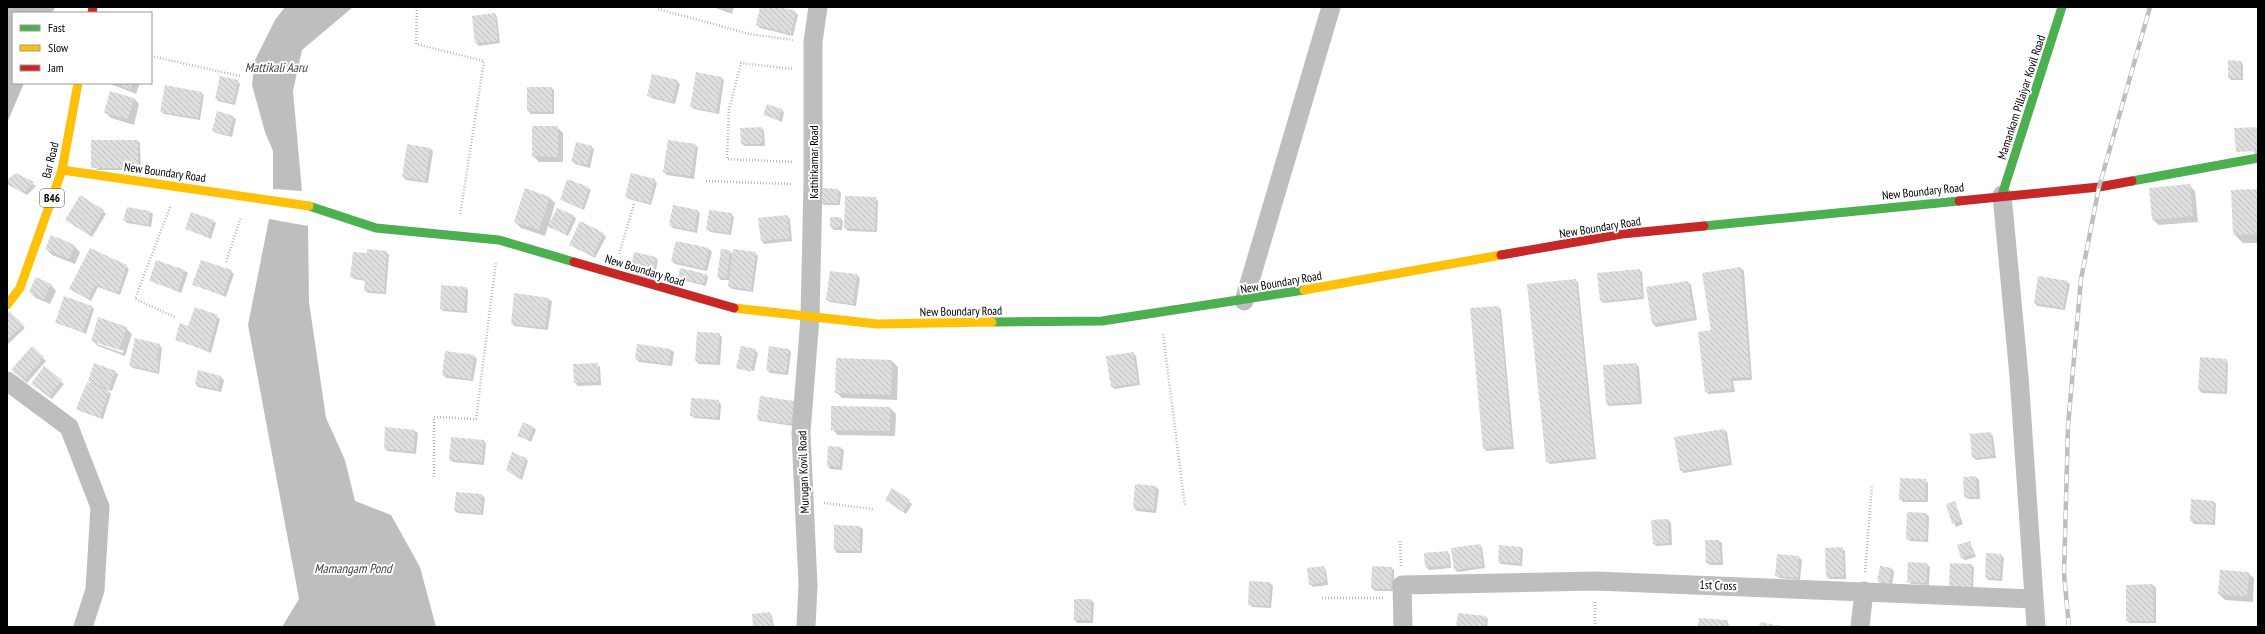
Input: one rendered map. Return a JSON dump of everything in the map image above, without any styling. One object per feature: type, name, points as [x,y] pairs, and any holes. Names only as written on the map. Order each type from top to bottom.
[{"type":"street","name":"Kathirkamar Road","points":[[810,317],[813,185],[813,42],[818,7]]},
{"type":"street","points":[[1244,301],[1331,7]]},
{"type":"street","name":"Mamankam Pillaiyar Kovil Road","points":[[2002,195],[2062,7]]},
{"type":"street","name":"Bar Road","points":[[7,305],[20,288],[62,170],[78,84]]},
{"type":"street","name":"New Boundary Road","points":[[62,170],[315,207],[376,228],[499,240],[728,308],[877,324],[1102,321],[1244,301],[1622,234],[2002,195],[2099,187],[2258,158]]},
{"type":"street","points":[[2002,195],[2019,376],[2036,627]]},
{"type":"street","name":"Murugan Kovil Road","points":[[806,627],[808,585],[801,433],[810,317]]},
{"type":"street","points":[[7,381],[70,427],[100,507],[95,590],[83,627]]},
{"type":"street","name":"1st Cross","points":[[1402,591],[1595,581],[2034,599]]},
{"type":"street","points":[[1402,591],[1403,627]]},
{"type":"street","points":[[1860,627],[1864,591]]},
{"type":"path","points":[[418,7],[416,44],[484,62],[457,236]]},
{"type":"path","points":[[658,9],[750,34],[813,42]]},
{"type":"path","points":[[152,56],[240,76]]},
{"type":"path","points":[[813,71],[741,63],[729,110],[727,159],[813,163]]},
{"type":"path","points":[[706,181],[813,185]]},
{"type":"path","points":[[175,317],[134,299],[178,186]]},
{"type":"path","points":[[226,262],[247,197]]},
{"type":"path","points":[[613,273],[634,204]]},
{"type":"path","points":[[434,477],[434,417],[476,420],[499,240]]},
{"type":"path","points":[[1160,313],[1185,506]]},
{"type":"path","points":[[1864,591],[1872,485]]},
{"type":"path","points":[[804,500],[873,509]]},
{"type":"path","points":[[1322,598],[1402,591],[1400,541]]},
{"type":"path","points":[[1595,581],[1595,627]]},
{"type":"water","points":[[7,7],[55,7],[52,12],[12,12],[12,84],[24,84],[7,123]]},
{"type":"water","name":"Mattikali Aaru","points":[[285,7],[353,7],[302,50],[293,91],[302,191],[273,189],[273,151],[265,132],[252,85],[255,60],[275,20]]},
{"type":"water","name":"Mamangam Pond","points":[[269,219],[308,226],[309,302],[326,418],[345,460],[355,501],[391,515],[420,567],[436,627],[282,627],[299,599],[248,325]]},
{"type":"building","points":[[760,7],[778,7],[796,11],[791,34],[756,25]]},
{"type":"building","points":[[495,13],[498,41],[475,43],[472,16]]},
{"type":"building","points":[[2228,60],[2241,61],[2241,78],[2228,78]]},
{"type":"building","points":[[696,72],[722,77],[716,112],[690,107]]},
{"type":"building","points":[[652,74],[678,80],[672,102],[647,96]]},
{"type":"building","points":[[220,76],[238,80],[233,103],[215,99]]},
{"type":"building","points":[[118,84],[132,84],[130,89]]},
{"type":"building","points":[[165,85],[202,92],[198,118],[160,112]]},
{"type":"building","points":[[527,87],[552,87],[552,112],[527,111]]},
{"type":"building","points":[[110,91],[134,98],[128,119],[104,113]]},
{"type":"building","points":[[767,104],[782,109],[779,120],[763,115]]},
{"type":"building","points":[[217,111],[234,116],[229,135],[212,131]]},
{"type":"building","points":[[532,126],[558,126],[558,157],[532,156]]},
{"type":"building","points":[[762,127],[762,144],[741,144],[740,128]]},
{"type":"building","points":[[2257,127],[2258,151],[2236,152],[2234,128]]},
{"type":"building","points":[[91,140],[138,140],[138,168],[91,168]]},
{"type":"building","points":[[668,140],[696,144],[691,176],[663,172]]},
{"type":"building","points":[[576,142],[592,146],[587,165],[571,162]]},
{"type":"building","points":[[407,144],[430,148],[425,181],[402,177]]},
{"type":"building","points":[[16,173],[34,182],[24,193],[7,184],[7,180]]},
{"type":"building","points":[[631,173],[655,179],[649,203],[625,197]]},
{"type":"building","points":[[567,179],[589,187],[582,208],[560,200]]},
{"type":"building","points":[[2190,184],[2193,216],[2152,220],[2149,188]]},
{"type":"building","points":[[525,188],[550,197],[539,230],[514,222]]},
{"type":"building","points":[[820,188],[838,189],[838,203],[820,203]]},
{"type":"building","points":[[2258,189],[2258,234],[2233,235],[2231,190]]},
{"type":"building","points":[[80,195],[104,210],[89,235],[65,220]]},
{"type":"building","points":[[845,196],[876,197],[875,230],[844,228]]},
{"type":"building","points":[[673,205],[698,210],[694,231],[669,225]]},
{"type":"building","points":[[127,207],[150,211],[148,225],[123,220]]},
{"type":"building","points":[[557,208],[574,215],[566,234],[548,227]]},
{"type":"building","points":[[709,210],[732,213],[729,233],[706,230]]},
{"type":"building","points":[[191,212],[214,220],[208,237],[185,229]]},
{"type":"building","points":[[787,215],[790,238],[761,241],[758,218]]},
{"type":"building","points":[[830,217],[840,217],[840,228],[830,227]]},
{"type":"building","points":[[580,221],[604,233],[593,256],[569,245]]},
{"type":"building","points":[[51,235],[75,245],[69,259],[45,249]]},
{"type":"building","points":[[676,241],[709,248],[705,269],[671,261]]},
{"type":"building","points":[[90,248],[127,265],[118,293],[95,285],[88,299],[69,289]]},
{"type":"building","points":[[367,249],[387,251],[384,292],[364,291],[365,279],[350,277],[353,252],[367,253]]},
{"type":"building","points":[[721,249],[730,250],[727,278],[717,277]]},
{"type":"building","points":[[733,249],[756,252],[751,290],[728,286]]},
{"type":"building","points":[[634,252],[656,257],[652,277],[630,273]]},
{"type":"building","points":[[156,260],[185,270],[178,291],[149,281]]},
{"type":"building","points":[[201,260],[232,270],[223,295],[192,285]]},
{"type":"building","points":[[1741,267],[1750,377],[1731,378],[1732,389],[1705,392],[1698,332],[1711,330],[1702,273]]},
{"type":"building","points":[[680,268],[706,274],[704,284],[678,278]]},
{"type":"building","points":[[1640,269],[1642,297],[1600,301],[1597,273]]},
{"type":"building","points":[[830,271],[857,274],[853,304],[826,300]]},
{"type":"building","points":[[2038,276],[2068,281],[2063,308],[2034,303]]},
{"type":"building","points":[[36,277],[51,284],[44,299],[29,292]]},
{"type":"building","points":[[1576,279],[1594,457],[1546,462],[1527,284]]},
{"type":"building","points":[[1688,281],[1694,318],[1652,324],[1646,287]]},
{"type":"building","points":[[441,285],[466,287],[464,311],[440,309]]},
{"type":"building","points":[[514,293],[549,298],[545,328],[511,324]]},
{"type":"building","points":[[64,296],[92,306],[83,332],[55,323]]},
{"type":"building","points":[[1499,306],[1512,446],[1483,449],[1470,308]]},
{"type":"building","points":[[195,307],[218,315],[208,351],[175,340],[180,323],[188,326]]},
{"type":"building","points":[[9,311],[24,325],[7,340],[7,314]]},
{"type":"building","points":[[98,317],[127,327],[119,350],[91,341]]},
{"type":"building","points":[[697,332],[720,333],[717,363],[695,361]]},
{"type":"building","points":[[135,338],[160,344],[156,359],[159,360],[157,372],[129,365]]},
{"type":"building","points":[[637,344],[671,349],[669,364],[635,359]]},
{"type":"building","points":[[32,346],[44,357],[24,381],[11,370]]},
{"type":"building","points":[[741,346],[756,349],[751,372],[736,368]]},
{"type":"building","points":[[769,346],[789,349],[786,373],[766,370]]},
{"type":"building","points":[[445,351],[474,355],[471,379],[442,375]]},
{"type":"building","points":[[1133,352],[1138,383],[1111,387],[1106,356]]},
{"type":"building","points":[[2200,357],[2226,359],[2225,392],[2198,390]]},
{"type":"building","points":[[836,358],[892,360],[891,395],[835,393]]},
{"type":"building","points":[[94,363],[116,371],[109,389],[88,381]]},
{"type":"building","points":[[598,363],[599,382],[574,383],[573,364]]},
{"type":"building","points":[[1636,363],[1639,402],[1606,404],[1603,365]]},
{"type":"building","points":[[44,366],[62,380],[49,397],[31,384]]},
{"type":"building","points":[[198,370],[221,376],[218,390],[195,384]]},
{"type":"building","points":[[87,382],[109,391],[100,417],[76,409]]},
{"type":"building","points":[[760,396],[794,401],[791,424],[757,419]]},
{"type":"building","points":[[691,398],[719,400],[718,418],[690,416]]},
{"type":"building","points":[[831,406],[890,407],[890,431],[831,430]]},
{"type":"building","points":[[523,422],[534,427],[528,440],[517,436]]},
{"type":"building","points":[[385,427],[415,430],[414,451],[384,449]]},
{"type":"building","points":[[1724,429],[1730,463],[1680,471],[1674,437]]},
{"type":"building","points":[[1991,432],[1993,456],[1972,458],[1970,434]]},
{"type":"building","points":[[451,437],[484,440],[482,462],[449,460]]},
{"type":"building","points":[[828,446],[841,447],[840,467],[827,466]]},
{"type":"building","points":[[512,452],[526,458],[519,479],[506,470]]},
{"type":"building","points":[[1976,476],[1977,497],[1964,497],[1963,477]]},
{"type":"building","points":[[1900,478],[1926,479],[1925,500],[1899,500]]},
{"type":"building","points":[[1135,484],[1156,486],[1154,510],[1133,508]]},
{"type":"building","points":[[892,488],[910,500],[903,512],[885,500]]},
{"type":"building","points":[[456,492],[482,494],[481,513],[454,511]]},
{"type":"building","points":[[2191,499],[2214,501],[2213,523],[2190,521]]},
{"type":"building","points":[[1955,501],[1961,521],[1952,524],[1946,504]]},
{"type":"building","points":[[1907,512],[1927,513],[1926,540],[1906,539]]},
{"type":"building","points":[[1668,519],[1669,543],[1653,544],[1651,520]]},
{"type":"building","points":[[834,525],[860,526],[860,551],[834,550]]},
{"type":"building","points":[[1705,540],[1719,540],[1721,562],[1706,563]]},
{"type":"building","points":[[1970,541],[1974,554],[1961,558],[1957,545]]},
{"type":"building","points":[[1480,544],[1483,566],[1454,570],[1451,548]]},
{"type":"building","points":[[1499,545],[1521,547],[1520,563],[1498,562]]},
{"type":"building","points":[[1843,547],[1844,577],[1826,577],[1825,548]]},
{"type":"building","points":[[1448,551],[1449,566],[1425,567],[1424,553]]},
{"type":"building","points":[[1986,553],[2001,554],[2000,579],[1985,577]]},
{"type":"building","points":[[1777,554],[1799,556],[1798,578],[1775,576]]},
{"type":"building","points":[[1908,562],[1927,563],[1927,583],[1907,582]]},
{"type":"building","points":[[1950,563],[1972,564],[1971,588],[1949,586]]},
{"type":"building","points":[[1324,566],[1326,582],[1309,585],[1307,568]]},
{"type":"building","points":[[1372,566],[1392,567],[1391,589],[1371,589]]},
{"type":"building","points":[[1880,566],[1892,568],[1889,584],[1877,581]]},
{"type":"building","points":[[2220,570],[2249,572],[2247,596],[2218,594]]},
{"type":"building","points":[[1249,581],[1270,582],[1269,606],[1248,605]]},
{"type":"building","points":[[2153,584],[2154,621],[2126,621],[2126,585]]},
{"type":"building","points":[[1074,599],[1091,599],[1091,620],[1074,620]]},
{"type":"building","points":[[770,612],[772,627],[753,627],[752,614]]},
{"type":"building","points":[[1458,613],[1486,616],[1485,627],[1456,627]]},
{"type":"building","points":[[1699,618],[1728,620],[1727,627],[1698,627]]},
{"type":"building","points":[[1760,622],[1781,626],[1781,627],[1759,627]]},
{"type":"railway","points":[[2069,627],[2064,574],[2068,426],[2081,279],[2099,187],[2150,7]]},
{"type":"traffic: fast","points":[[2002,195],[2062,7]]},
{"type":"traffic: fast","points":[[2132,181],[2258,158]]},
{"type":"traffic: fast","points":[[1704,226],[1959,201]]},
{"type":"traffic: fast","points":[[309,206],[376,228],[499,240],[574,262]]},
{"type":"traffic: fast","points":[[992,322],[1102,321],[1304,290]]},
{"type":"traffic: slow","points":[[7,305],[20,288],[62,170],[78,84]]},
{"type":"traffic: slow","points":[[62,170],[309,206]]},
{"type":"traffic: slow","points":[[1304,290],[1501,255]]},
{"type":"traffic: slow","points":[[734,308],[877,324],[992,322]]},
{"type":"traffic: jam","points":[[92,12],[93,7]]},
{"type":"traffic: jam","points":[[1959,201],[2099,187],[2132,181]]},
{"type":"traffic: jam","points":[[1501,255],[1622,234],[1704,226]]},
{"type":"traffic: jam","points":[[574,262],[734,308]]}]
